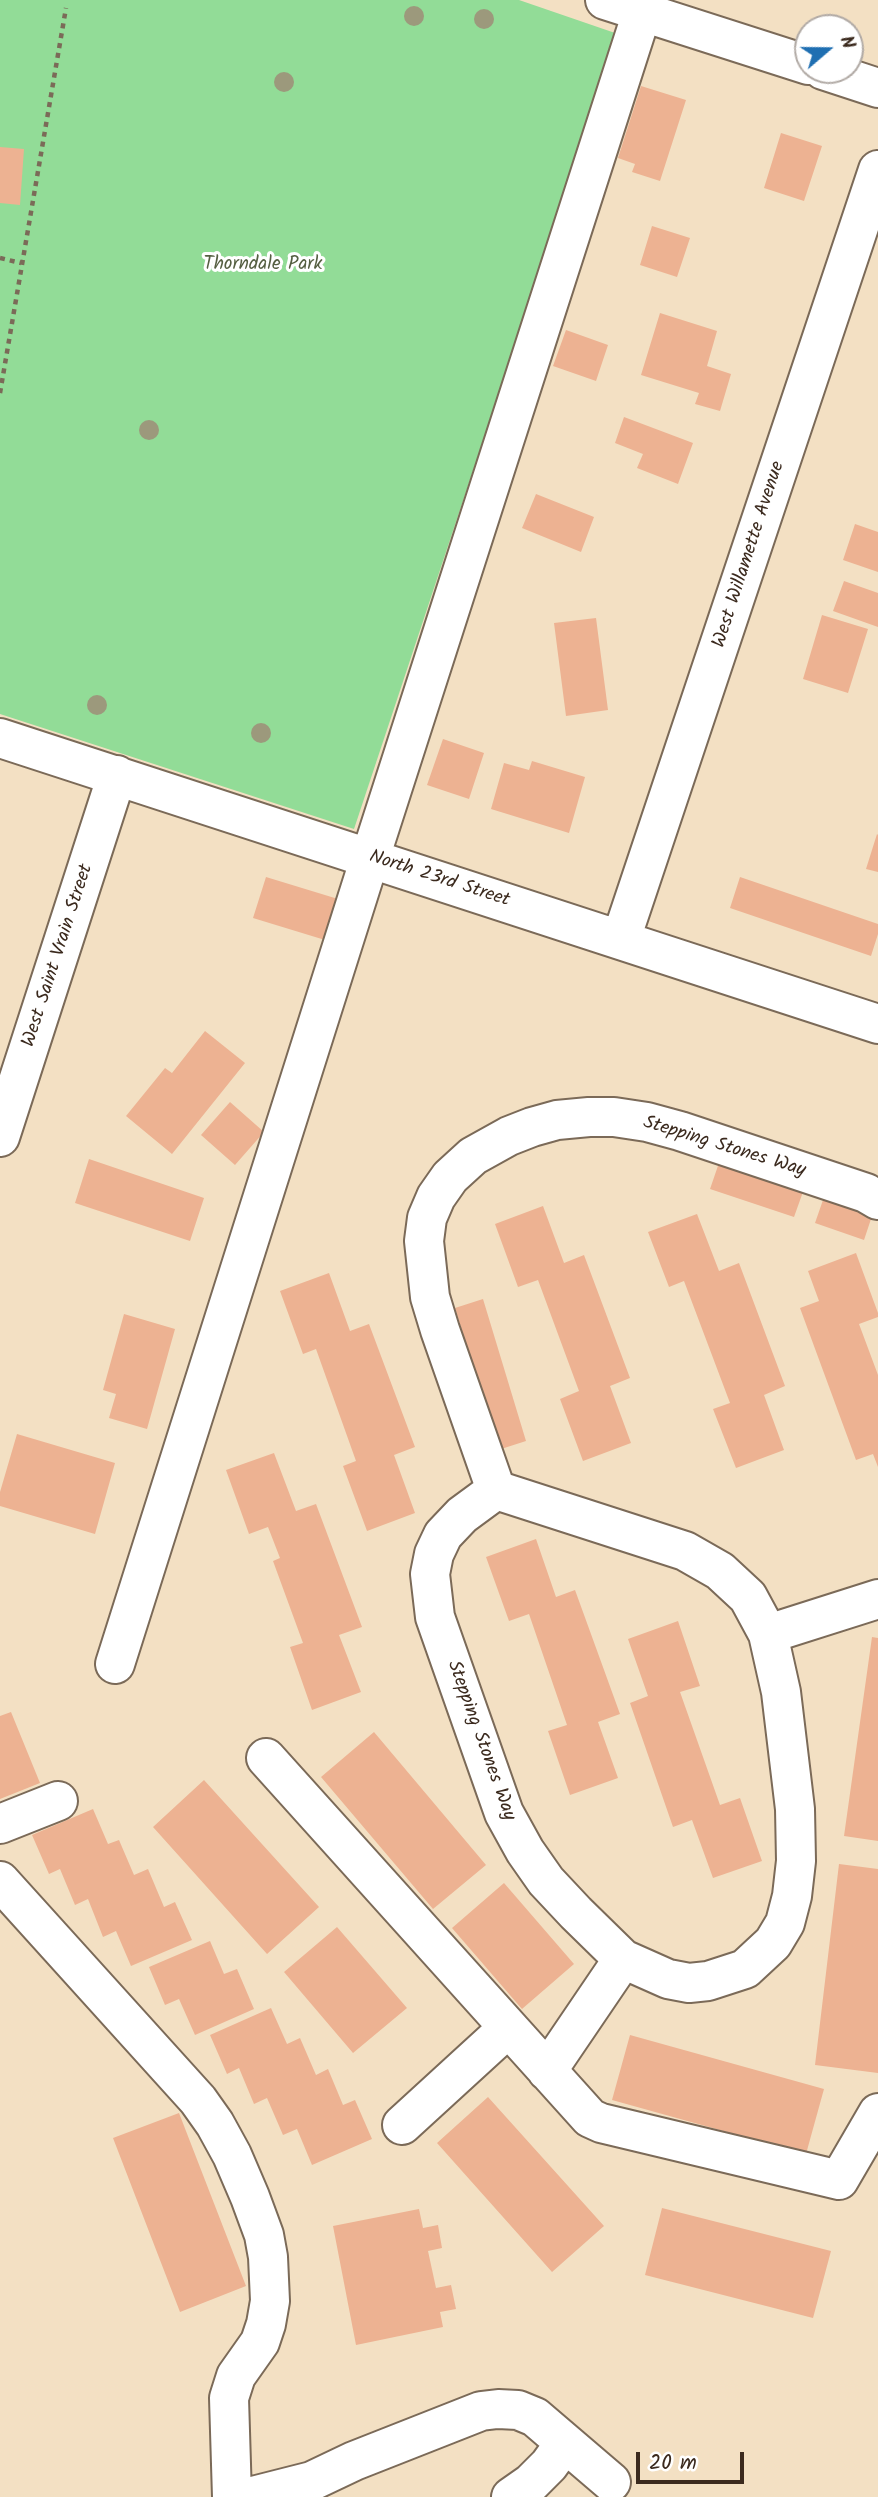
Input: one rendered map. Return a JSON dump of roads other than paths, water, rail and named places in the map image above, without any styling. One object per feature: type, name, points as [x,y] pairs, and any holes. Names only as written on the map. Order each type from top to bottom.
[{"type":"street","points":[[605,0],[644,6],[794,60]]},
{"type":"street","points":[[115,1664],[644,6]]},
{"type":"street","name":"West Willamette Avenue","points":[[621,939],[878,170]]},
{"type":"street","name":"North 23rd Street","points":[[0,738],[878,1024]]},
{"type":"street","name":"West Saint Vrain Street","points":[[0,1137],[117,775]]},
{"type":"street","name":"Stepping Stones Way","points":[[496,1490],[440,1330],[430,1297],[425,1265],[427,1218],[436,1197],[450,1177],[473,1156],[509,1136],[544,1124],[589,1117],[614,1117],[680,1131],[866,1193],[878,1200]]},
{"type":"street","name":"Stepping Stones Way","points":[[496,1490],[685,1551],[720,1571],[748,1597],[768,1634],[781,1692],[795,1809],[796,1861],[792,1896],[785,1923],[773,1943],[745,1969],[708,1981],[689,1983],[668,1979],[623,1959],[546,1881],[513,1832],[435,1617],[429,1574],[443,1535],[462,1515],[496,1490]]},
{"type":"street","points":[[768,1634],[878,1599]]},
{"type":"street","points":[[266,1758],[590,2118],[601,2123],[839,2180],[878,2113]]},
{"type":"street","points":[[0,1824],[58,1801]]},
{"type":"street","points":[[0,1881],[198,2099],[232,2155],[250,2197],[264,2235],[270,2301],[267,2323],[260,2342],[236,2376],[229,2398],[232,2497]]},
{"type":"street","points":[[547,2071],[623,1959]]},
{"type":"street","points":[[402,2125],[508,2028]]},
{"type":"street","points":[[249,2497],[314,2489],[354,2461],[481,2411],[518,2410],[534,2417],[611,2482]]},
{"type":"street","points":[[511,2497],[531,2483],[549,2465],[564,2444]]},
{"type":"park label","name":"Thorndale Park","points":[[263,266]]}]
